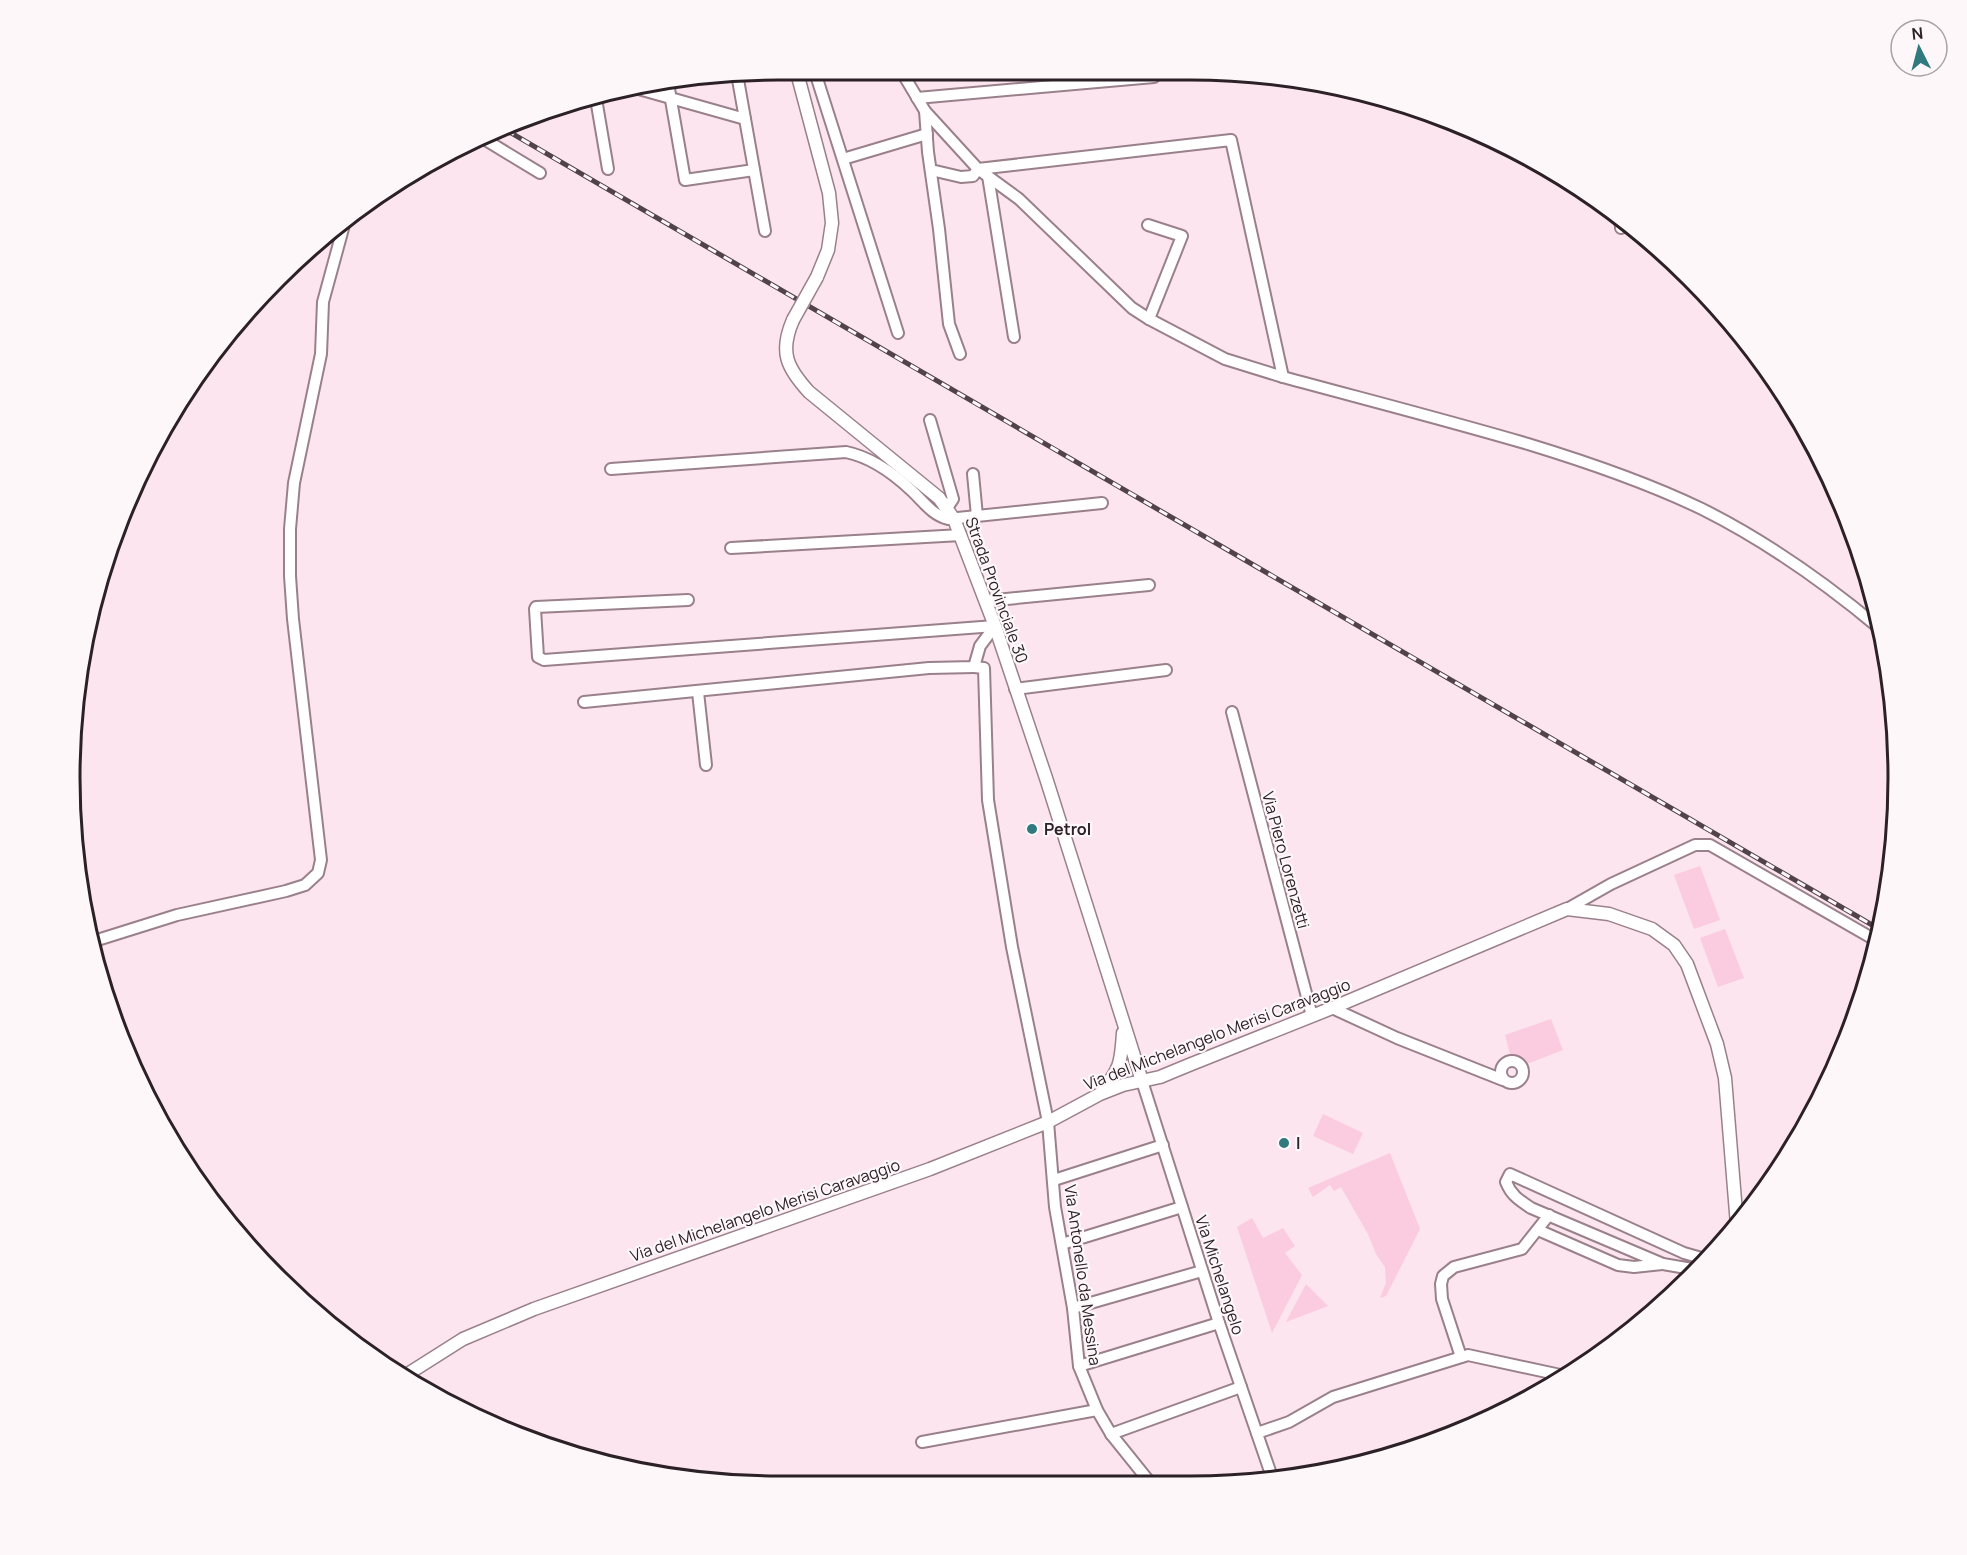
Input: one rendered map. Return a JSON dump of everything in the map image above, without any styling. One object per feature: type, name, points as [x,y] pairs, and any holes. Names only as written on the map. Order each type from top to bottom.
[{"type":"street","name":"Strada Provinciale 30","points":[[799,80],[829,193],[832,223],[828,250],[817,277],[793,320],[786,340],[785,351],[791,371],[809,392],[927,488],[951,513],[995,626],[1046,778],[1142,1081]]},
{"type":"street","points":[[818,80],[898,333]]},
{"type":"street","points":[[906,80],[925,111],[978,169],[1019,200],[1132,308],[1149,319],[1225,359],[1282,377],[1459,423],[1566,456],[1652,488],[1711,514],[1806,571],[1869,620]]},
{"type":"street","points":[[917,98],[1120,80]]},
{"type":"street","points":[[738,81],[765,231]]},
{"type":"street","points":[[669,88],[685,180],[754,170]]},
{"type":"street","points":[[648,92],[745,119]]},
{"type":"street","points":[[597,103],[608,169]]},
{"type":"street","points":[[925,111],[949,324],[960,354]]},
{"type":"street","points":[[843,159],[885,151],[927,134]]},
{"type":"street","points":[[931,170],[961,177],[973,176],[978,169],[1231,140],[1282,377]]},
{"type":"street","points":[[489,142],[540,173]]},
{"type":"street","points":[[988,176],[1014,337]]},
{"type":"street","points":[[1148,225],[1182,236],[1149,319]]},
{"type":"street","points":[[99,940],[177,915],[286,891],[305,885],[318,873],[321,860],[292,608],[290,529],[294,483],[321,354],[323,302],[342,233]]},
{"type":"street","points":[[611,470],[846,452],[865,458],[897,479],[936,515],[948,519],[953,499],[930,420]]},
{"type":"street","points":[[973,474],[977,516]]},
{"type":"street","points":[[951,513],[977,516],[1102,503]]},
{"type":"street","points":[[731,549],[961,536]]},
{"type":"street","points":[[986,601],[1149,585]]},
{"type":"street","points":[[688,600],[536,607],[538,657],[544,660],[995,626]]},
{"type":"street","points":[[584,702],[929,668],[974,667],[980,646],[995,626]]},
{"type":"street","name":"Via Antonello da Messina","points":[[974,667],[984,668],[988,800],[1012,946],[1048,1122],[1055,1207],[1073,1308],[1079,1366],[1097,1410],[1111,1434],[1145,1476]]},
{"type":"street","points":[[1015,689],[1167,670]]},
{"type":"street","points":[[698,692],[706,765]]},
{"type":"street","name":"Via Piero Lorenzetti","points":[[1232,712],[1312,1016]]},
{"type":"street","points":[[1567,909],[1611,884],[1695,845],[1710,845],[1869,936]]},
{"type":"street","name":"Via del Michelangelo Merisi Caravaggio","points":[[412,1372],[463,1339],[534,1309],[930,1169],[1048,1122],[1101,1094],[1160,1077],[1332,1008],[1567,909],[1609,914],[1652,929],[1674,945],[1687,963],[1718,1044],[1725,1078],[1724,1133],[1735,1212]]},
{"type":"street","points":[[1332,1008],[1397,1038],[1503,1080]]},
{"type":"street","points":[[1101,1094],[1116,1075],[1121,1062],[1124,1026]]},
{"type":"street","name":"Via Michelangelo","points":[[1142,1081],[1219,1323],[1270,1471]]},
{"type":"street","points":[[1054,1180],[1163,1146]]},
{"type":"street","points":[[1686,1268],[1663,1264],[1517,1200],[1510,1192],[1506,1182],[1510,1174],[1684,1253],[1697,1257]]},
{"type":"street","points":[[1062,1244],[1182,1207]]},
{"type":"street","points":[[1461,1357],[1442,1299],[1443,1276],[1454,1268],[1522,1249],[1549,1215]]},
{"type":"street","points":[[1538,1230],[1618,1265],[1634,1267],[1663,1264]]},
{"type":"street","points":[[1073,1308],[1202,1271]]},
{"type":"street","points":[[1079,1366],[1219,1323]]},
{"type":"street","points":[[1257,1433],[1289,1422],[1333,1397],[1468,1354],[1552,1373]]},
{"type":"street","points":[[1111,1434],[1241,1387]]},
{"type":"street","points":[[922,1442],[1097,1410]]},
{"type":"shaded area","points":[[1700,866],[1720,920],[1694,929],[1674,875]]},
{"type":"shaded area","points":[[1725,929],[1744,978],[1718,987],[1700,938]]},
{"type":"shaded area","points":[[1551,1019],[1563,1050],[1524,1065],[1511,1058],[1505,1035]]},
{"type":"shaded area","points":[[1323,1114],[1363,1133],[1353,1154],[1313,1136]]},
{"type":"shaded area","points":[[1390,1153],[1420,1229],[1386,1296],[1380,1298],[1386,1283],[1385,1267],[1341,1187],[1334,1191],[1330,1185],[1313,1197],[1308,1188]]},
{"type":"shaded area","points":[[1252,1218],[1263,1238],[1283,1228],[1295,1246],[1285,1253],[1302,1275],[1272,1333],[1237,1227]]},
{"type":"shaded area","points":[[1306,1284],[1328,1306],[1286,1322]]},
{"type":"railway","points":[[511,133],[1872,925]]},
{"type":"place","name":"Petrol","points":[[1032,829]]},
{"type":"place","name":"I","points":[[1284,1143]]}]
